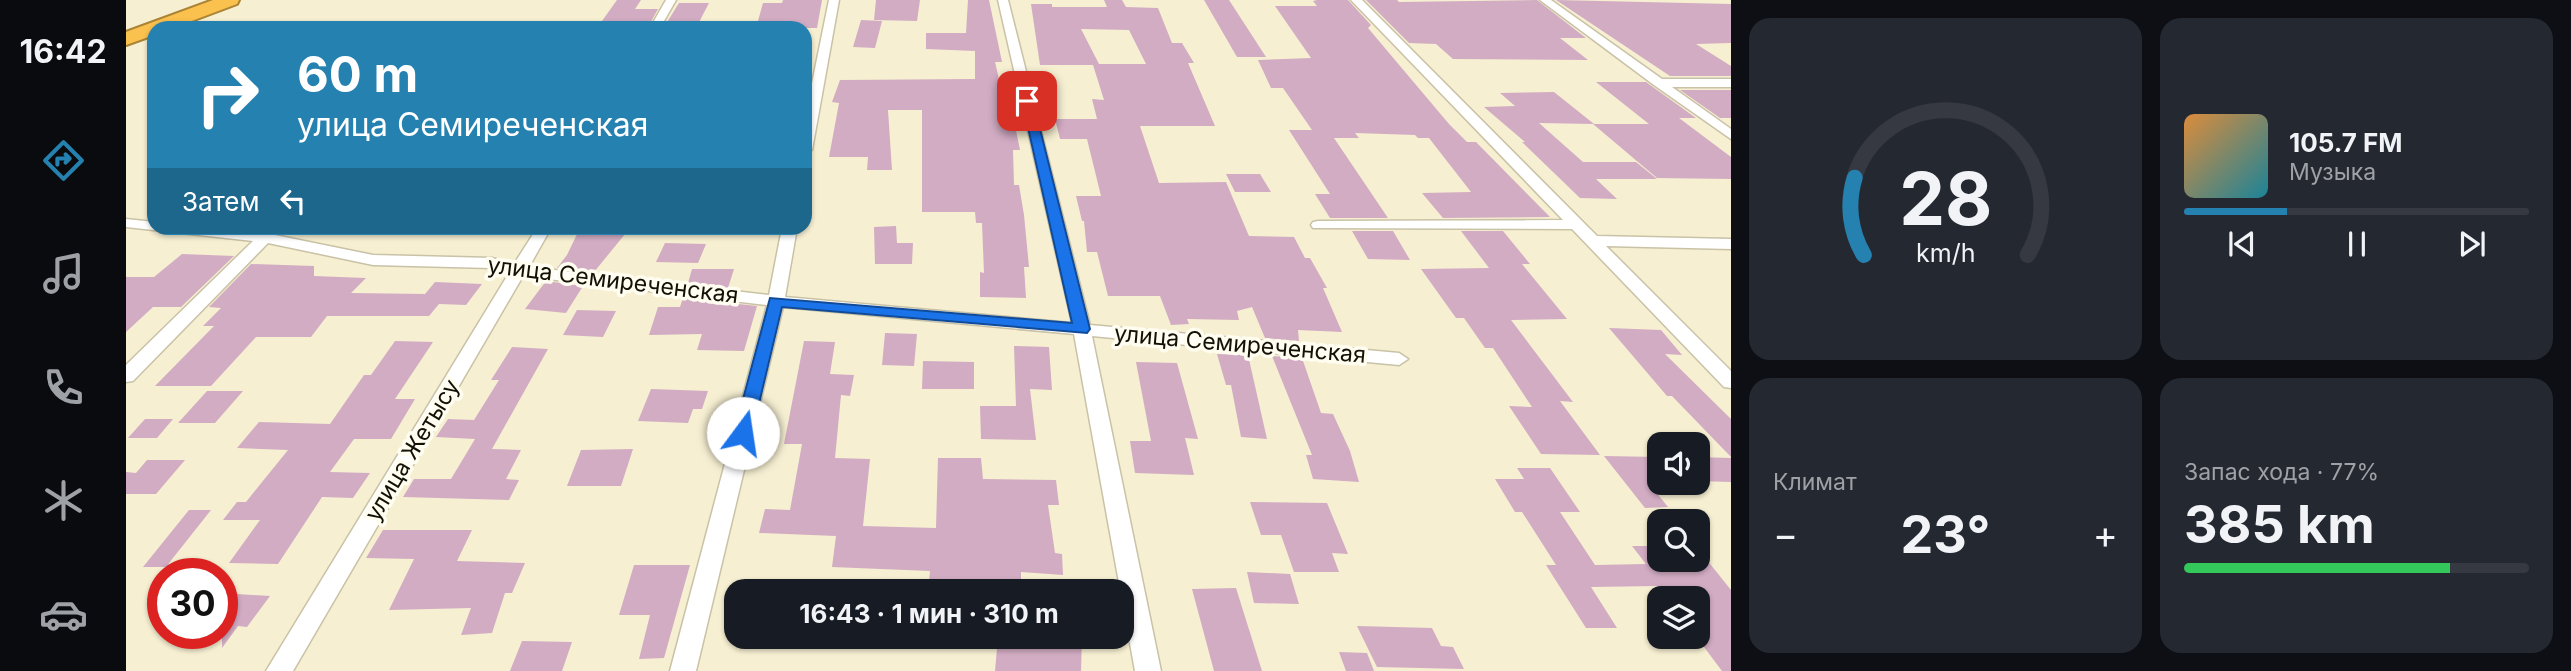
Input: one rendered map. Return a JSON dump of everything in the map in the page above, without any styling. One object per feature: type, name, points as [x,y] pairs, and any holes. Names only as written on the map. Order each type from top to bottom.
[{"type":"highway","points":[[126,26],[197,0]]},
{"type":"highway","points":[[174,21],[230,0]]},
{"type":"highway","points":[[126,39],[147,31]]},
{"type":"street","points":[[659,21],[671,0]]},
{"type":"street","points":[[812,114],[834,0]]},
{"type":"street","points":[[1003,0],[1082,329],[1148,671]]},
{"type":"street","points":[[1356,0],[1731,382]]},
{"type":"street","points":[[1545,0],[1731,135]]},
{"type":"street","points":[[1657,83],[1731,83]]},
{"type":"street","points":[[126,223],[147,225]]},
{"type":"street","points":[[1318,225],[1577,224]]},
{"type":"street","name":"улица Семиреченская","points":[[234,235],[265,238],[373,260],[492,263],[519,271],[776,301],[1399,359]]},
{"type":"street","name":"улица Жетысу","points":[[279,671],[540,235]]},
{"type":"street","points":[[683,671],[776,301],[789,235]]},
{"type":"street","points":[[126,376],[265,238]]},
{"type":"street","points":[[1594,241],[1731,244]]},
{"type":"building","points":[[617,0],[641,0],[635,9],[658,9],[651,21],[602,21]]},
{"type":"building","points":[[783,0],[822,0],[817,28],[812,28],[812,21],[758,21],[763,3],[782,3]]},
{"type":"building","points":[[876,0],[920,0],[917,21],[874,20]]},
{"type":"building","points":[[968,0],[989,0],[1002,62],[995,62],[1003,96],[1009,96],[1020,150],[1013,150],[1014,185],[1019,185],[1024,215],[1029,267],[1024,267],[1026,298],[980,297],[980,272],[984,273],[982,223],[976,223],[975,212],[922,212],[922,110],[888,110],[892,170],[867,170],[868,157],[829,157],[839,103],[832,102],[840,80],[975,79],[975,51],[926,49],[926,33],[966,33]]},
{"type":"building","points":[[1104,0],[1122,0],[1126,7],[1158,8],[1172,43],[1182,43],[1194,63],[1188,63],[1215,126],[1140,126],[1159,183],[1226,182],[1249,236],[1294,237],[1305,258],[1310,258],[1327,288],[1323,288],[1342,332],[1298,330],[1299,341],[1265,338],[1252,307],[1237,311],[1239,320],[1187,319],[1189,324],[1171,325],[1160,296],[1108,296],[1097,252],[1087,252],[1084,221],[1076,196],[1101,196],[1087,139],[1060,139],[1055,119],[1097,119],[1092,99],[1104,100],[1093,65],[1040,65],[1031,4],[1052,4],[1052,7],[1107,7]],"holes":[[[1081,29],[1129,30],[1146,64],[1099,64]]]},
{"type":"building","points":[[1204,0],[1229,0],[1266,57],[1237,57]]},
{"type":"building","points":[[1348,0],[1371,25],[1368,28],[1449,124],[1467,142],[1476,142],[1550,217],[1443,218],[1422,193],[1471,192],[1429,138],[1355,133],[1359,138],[1334,138],[1388,218],[1330,218],[1315,194],[1330,194],[1289,130],[1312,130],[1283,88],[1271,88],[1258,60],[1311,58],[1275,6],[1317,6],[1313,1]]},
{"type":"building","points":[[1366,0],[1537,0],[1586,38],[1560,38],[1588,60],[1453,59],[1436,44],[1409,43]]},
{"type":"building","points":[[1556,0],[1731,4],[1731,43],[1696,44],[1731,66],[1731,76],[1670,76]]},
{"type":"building","points":[[679,3],[709,3],[700,21],[668,21]]},
{"type":"building","points":[[861,20],[882,21],[875,48],[853,47]]},
{"type":"building","points":[[1596,82],[1646,82],[1696,118],[1679,118],[1731,157],[1731,179],[1657,178],[1593,124],[1649,124]]},
{"type":"building","points":[[1680,90],[1731,90],[1731,118],[1720,118]]},
{"type":"building","points":[[1554,92],[1594,124],[1539,123],[1583,162],[1636,162],[1657,179],[1596,179],[1617,199],[1580,198],[1522,142],[1525,142],[1484,107],[1515,106],[1500,93]]},
{"type":"building","points":[[1226,174],[1260,174],[1271,192],[1235,192]]},
{"type":"building","points":[[896,226],[897,243],[913,243],[912,264],[875,264],[874,227]]},
{"type":"building","points":[[1352,231],[1393,231],[1410,260],[1368,259]]},
{"type":"building","points":[[1461,231],[1503,231],[1530,264],[1522,264],[1567,319],[1511,320],[1573,402],[1560,401],[1600,455],[1541,454],[1509,406],[1532,407],[1493,348],[1485,348],[1464,318],[1456,318],[1421,269],[1489,268]]},
{"type":"building","points":[[577,235],[624,235],[594,272],[557,268]]},
{"type":"building","points":[[665,243],[706,244],[698,263],[656,262]]},
{"type":"building","points":[[182,254],[234,256],[181,307],[153,307],[126,332],[126,277],[154,277]]},
{"type":"building","points":[[251,264],[314,266],[314,276],[366,278],[351,293],[425,294],[435,282],[482,284],[466,305],[439,304],[429,316],[327,316],[311,337],[256,337],[211,386],[155,386],[214,326],[203,326],[221,308],[209,307]]},
{"type":"building","points":[[692,269],[734,269],[728,288],[688,283]]},
{"type":"building","points":[[546,281],[583,286],[566,313],[525,309]]},
{"type":"building","points":[[683,298],[757,306],[744,351],[697,350],[702,334],[649,335],[658,307],[680,307]]},
{"type":"building","points":[[577,310],[616,311],[603,337],[563,335]]},
{"type":"building","points":[[1609,328],[1661,330],[1682,355],[1665,354],[1731,419],[1731,457],[1710,435],[1710,432],[1707,432],[1672,396],[1667,396]]},
{"type":"building","points":[[885,333],[917,334],[914,366],[882,365]]},
{"type":"building","points":[[395,341],[433,342],[395,399],[415,399],[391,439],[354,439],[330,472],[370,473],[353,498],[322,497],[278,564],[238,563],[238,558],[233,558],[260,520],[223,520],[237,502],[246,502],[288,450],[237,448],[259,422],[330,424],[364,375],[371,375]]},
{"type":"building","points":[[804,341],[835,342],[830,374],[854,375],[850,396],[841,395],[835,458],[870,459],[863,526],[936,528],[938,458],[981,458],[983,479],[1056,480],[1059,505],[1048,505],[1055,553],[1062,554],[1063,575],[1021,572],[1021,579],[929,579],[930,571],[832,567],[836,536],[759,533],[765,509],[790,510],[802,444],[784,444]]},
{"type":"building","points":[[1014,346],[1049,347],[1052,390],[1030,389],[1036,440],[981,439],[980,406],[1016,406]]},
{"type":"building","points":[[512,347],[548,349],[492,449],[521,450],[506,479],[519,480],[509,500],[403,497],[414,479],[451,479],[475,439],[436,437],[448,419],[474,420],[499,380],[491,380]]},
{"type":"building","points":[[1217,354],[1248,355],[1267,439],[1241,437],[1231,385],[1226,385]]},
{"type":"building","points":[[1272,356],[1302,358],[1321,413],[1333,414],[1350,451],[1359,482],[1313,479],[1306,455],[1312,455]]},
{"type":"building","points":[[923,361],[974,362],[974,389],[922,389]]},
{"type":"building","points":[[1136,362],[1177,363],[1198,439],[1185,438],[1194,475],[1135,473],[1130,441],[1151,441]]},
{"type":"building","points":[[651,389],[708,391],[702,409],[693,409],[688,423],[638,421]]},
{"type":"building","points":[[207,391],[243,391],[215,423],[178,423]]},
{"type":"building","points":[[145,419],[173,419],[157,438],[128,438]]},
{"type":"building","points":[[633,449],[621,486],[567,486],[581,450]]},
{"type":"building","points":[[1604,456],[1647,457],[1647,495],[1658,495],[1668,507],[1645,508]]},
{"type":"building","points":[[1710,457],[1731,458],[1731,482],[1710,481]]},
{"type":"building","points":[[147,460],[185,460],[156,494],[126,494],[126,472],[136,473]]},
{"type":"building","points":[[1517,468],[1550,468],[1580,512],[1560,512],[1595,565],[1646,564],[1632,546],[1647,546],[1647,572],[1710,572],[1710,564],[1731,590],[1731,671],[1722,671],[1706,649],[1710,649],[1710,586],[1591,587],[1617,628],[1586,628],[1546,565],[1556,565],[1522,512],[1515,512],[1495,479],[1524,479]]},
{"type":"building","points":[[1250,502],[1327,503],[1348,554],[1332,553],[1339,572],[1294,572],[1281,535],[1261,535]]},
{"type":"building","points":[[189,510],[211,510],[173,558],[150,558]]},
{"type":"building","points":[[383,530],[472,530],[457,561],[525,563],[512,593],[505,593],[492,633],[461,635],[471,608],[389,610],[414,559],[366,558]]},
{"type":"building","points":[[634,565],[690,565],[664,658],[639,659],[650,615],[619,615]]},
{"type":"building","points":[[1247,572],[1290,574],[1299,604],[1254,603]]},
{"type":"building","points":[[1236,588],[1262,671],[1214,671],[1192,589]]},
{"type":"building","points":[[238,594],[270,596],[247,627],[238,626]]},
{"type":"building","points":[[1357,626],[1432,628],[1441,646],[1453,647],[1464,669],[1377,667]]},
{"type":"building","points":[[522,641],[572,642],[562,671],[510,671]]},
{"type":"building","points":[[997,649],[1082,649],[1081,671],[995,671]]},
{"type":"building","points":[[1339,652],[1367,653],[1374,671],[1346,671]]},
{"type":"route","points":[[743,433],[776,301],[1082,329],[1027,101]]}]
